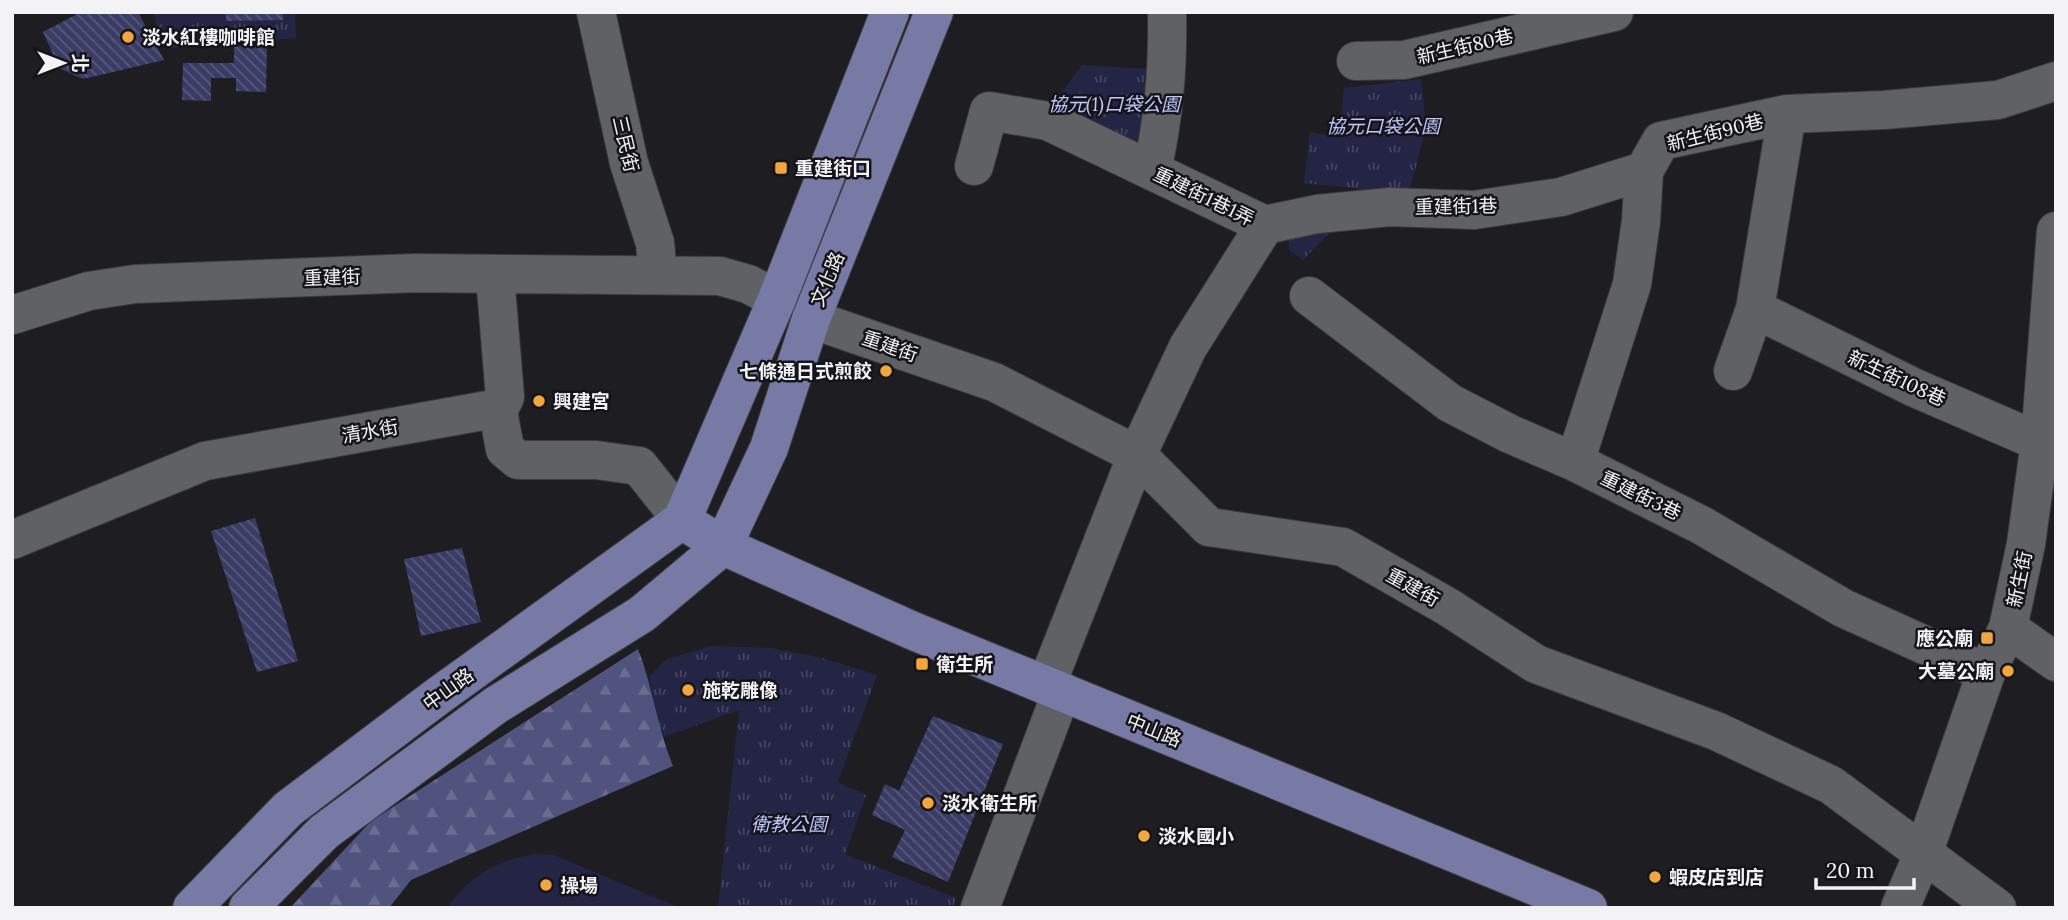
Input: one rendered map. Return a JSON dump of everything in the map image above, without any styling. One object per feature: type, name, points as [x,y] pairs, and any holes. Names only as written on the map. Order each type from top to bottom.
[{"type":"main road","name":"文化路","points":[[682,520],[777,299],[890,12]]},
{"type":"main road","name":"文化路","points":[[723,546],[769,447],[811,319],[934,12]]},
{"type":"main road","name":"中山路","points":[[192,908],[288,808],[682,520],[723,546],[911,630],[1588,908]]},
{"type":"main road","points":[[248,908],[324,832],[496,705],[642,614],[723,546]]},
{"type":"street","name":"三民街","points":[[596,12],[629,163],[655,243],[659,275]]},
{"type":"street","points":[[1152,171],[1161,129],[1168,68],[1167,12]]},
{"type":"street","name":"新生街80巷","points":[[1356,61],[1404,60],[1614,12]]},
{"type":"street","name":"新生街90巷","points":[[1575,462],[1632,284],[1641,221],[1644,170],[1661,141],[1787,114],[1884,110],[1998,100],[2056,81]]},
{"type":"street","name":"重建街1巷1弄","points":[[974,166],[989,111],[1048,121],[1265,225],[1188,347],[1136,456],[980,908]]},
{"type":"street","points":[[1733,371],[1755,309],[1787,114]]},
{"type":"street","name":"重建街1巷","points":[[1265,225],[1317,214],[1366,209],[1474,209],[1561,197],[1644,170]]},
{"type":"street","name":"新生街","points":[[1900,908],[1923,855],[1986,673],[2041,549],[2056,231]]},
{"type":"street","name":"重建街","points":[[12,314],[89,291],[135,284],[415,273],[495,276],[720,276],[748,284],[777,299]]},
{"type":"street","points":[[495,276],[505,397],[498,411],[505,449],[519,460],[596,460],[639,466],[682,520]]},
{"type":"street","name":"重建街3巷","points":[[1309,296],[1450,403],[1701,525],[1843,608],[1986,673]]},
{"type":"street","name":"新生街108巷","points":[[1755,309],[1915,388],[2046,430]]},
{"type":"street","name":"重建街","points":[[811,319],[994,382],[1136,456],[1209,527],[1343,547],[1448,607],[1536,664],[1716,732],[1831,785],[1997,908]]},
{"type":"street","name":"清水街","points":[[12,540],[205,461],[488,410],[498,411]]},
{"type":"street","points":[[2008,628],[2056,662]]},
{"type":"green space","points":[[152,12],[295,12],[296,38],[167,48]]},
{"type":"green space","name":"協元(1)口袋公園","points":[[1082,65],[1152,69],[1138,158],[1052,115],[1062,92]]},
{"type":"green space","name":"協元口袋公園","points":[[1421,79],[1426,127],[1409,194],[1304,183],[1310,132],[1339,138],[1344,88]]},
{"type":"green space","points":[[1347,219],[1303,260],[1289,250],[1289,228]]},
{"type":"green space","name":"衛教公園","points":[[711,646],[772,648],[822,658],[877,675],[838,782],[866,795],[845,854],[956,898],[953,908],[718,908],[739,710],[661,738],[649,677],[667,659]]},
{"type":"green space","points":[[638,649],[673,766],[411,880],[389,908],[290,908],[371,821]]},
{"type":"green space","name":"操場","points":[[537,854],[554,855],[680,908],[447,908],[465,887],[486,870],[510,860]]},
{"type":"building","points":[[81,12],[138,12],[164,60],[83,79],[59,68],[43,32]]},
{"type":"building","points":[[226,12],[283,12],[283,20],[226,21]]},
{"type":"building","points":[[234,46],[267,47],[266,92],[236,91],[236,78],[211,78],[211,101],[182,100],[183,63],[234,63]]},
{"type":"building","points":[[255,518],[298,661],[257,672],[211,531]]},
{"type":"building","points":[[462,548],[481,622],[421,636],[404,559]]},
{"type":"building","name":"淡水衛生所","points":[[933,716],[1003,744],[948,882],[892,857],[905,830],[872,815],[885,784],[899,791]]},
{"type":"place","name":"淡水紅樓咖啡館","points":[[128,37]]},
{"type":"place","name":"重建街口","points":[[781,168]]},
{"type":"place","name":"七條通日式煎餃","points":[[886,371]]},
{"type":"place","name":"興建宮","points":[[539,401]]},
{"type":"place","name":"應公廟","points":[[1987,638]]},
{"type":"place","name":"衛生所","points":[[922,664]]},
{"type":"place","name":"大墓公廟","points":[[2008,671]]},
{"type":"place","name":"施乾雕像","points":[[688,690]]},
{"type":"place","name":"淡水衛生所","points":[[928,803]]},
{"type":"place","name":"淡水國小","points":[[1144,836]]},
{"type":"place","name":"蝦皮店到店","points":[[1655,877]]},
{"type":"place","name":"操場","points":[[546,885]]}]
